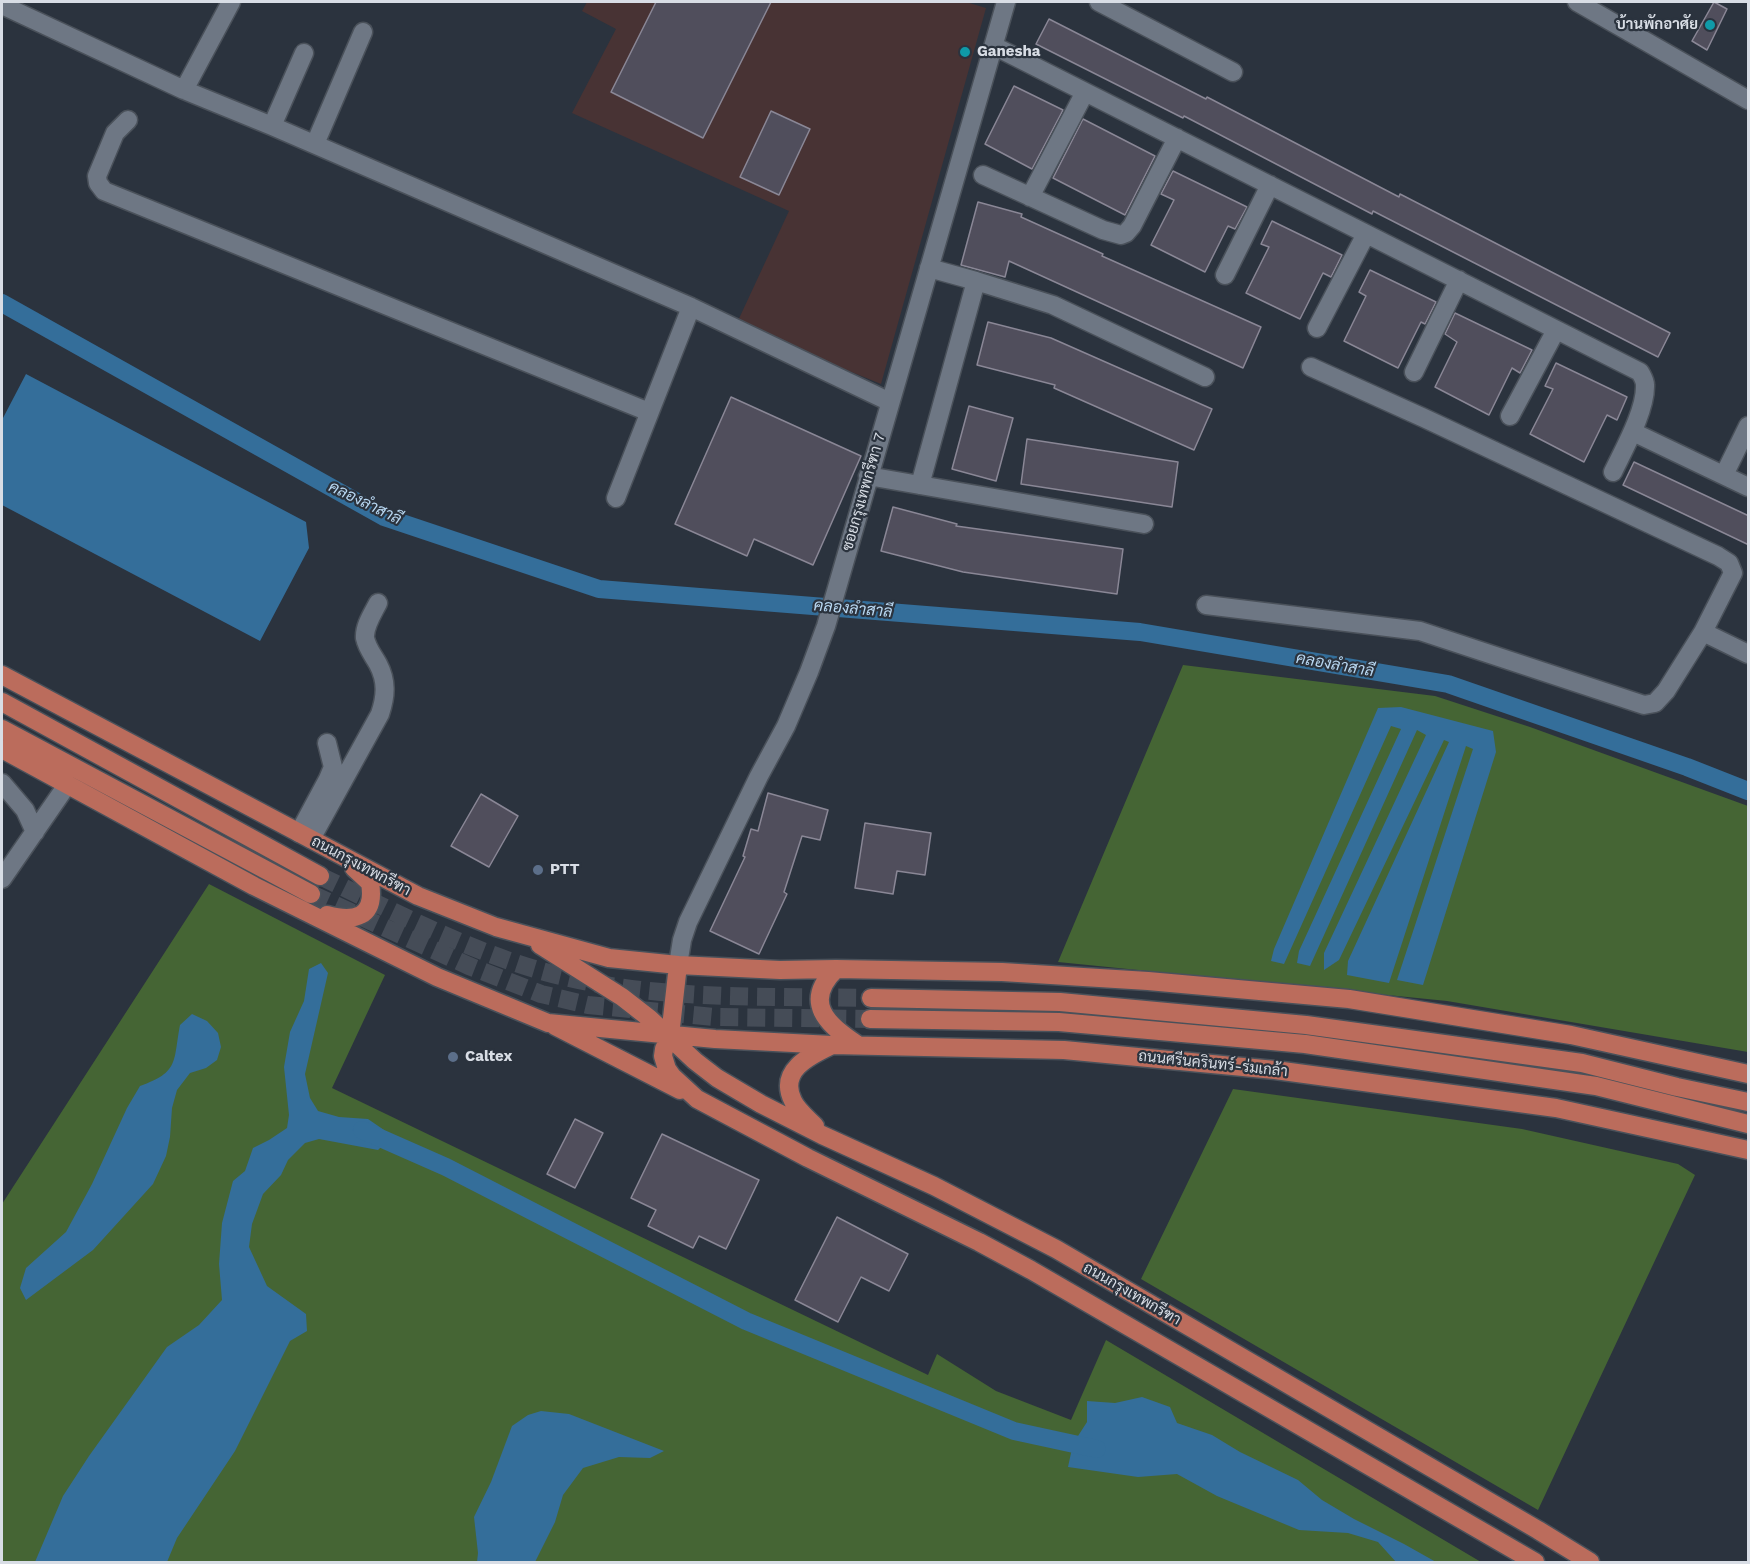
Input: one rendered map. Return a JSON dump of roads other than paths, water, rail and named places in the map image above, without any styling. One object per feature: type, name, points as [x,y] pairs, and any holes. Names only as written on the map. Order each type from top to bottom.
[{"type":"main road","name":"ถนนกรุงเทพกรีฑา","points":[[2,675],[418,896],[496,927],[526,936],[609,958],[678,965],[670,1036],[663,1056],[667,1069],[698,1099],[808,1158],[980,1242],[1535,1563]]},
{"type":"main road","name":"ถนนกรุงเทพกรีฑา","points":[[2,702],[320,876]]},
{"type":"main road","points":[[2,729],[311,894]]},
{"type":"main road","points":[[2,749],[254,886],[437,977],[548,1023],[698,1099]]},
{"type":"main road","points":[[301,909],[350,920],[367,908],[371,898],[370,884],[365,877],[334,852]]},
{"type":"main road","points":[[526,936],[622,997],[670,1036]]},
{"type":"main road","points":[[678,965],[780,970],[1002,972],[1148,981],[1349,999],[1571,1035],[1749,1074]]},
{"type":"main road","points":[[836,969],[823,983],[821,1004],[823,1012],[833,1028],[860,1046]]},
{"type":"main road","points":[[871,998],[1060,1002],[1306,1025],[1582,1063],[1749,1102]]},
{"type":"main road","name":"ถนนศรีนครินทร์-ร่มเกล้า","points":[[870,1019],[1059,1022],[1305,1044],[1596,1086],[1749,1125]]},
{"type":"main road","points":[[548,1023],[670,1036]]},
{"type":"main road","name":"ถนนกรุงเทพกรีฑา","points":[[670,1036],[694,1061],[717,1078],[761,1104],[1005,1221],[1056,1249],[1538,1530],[1590,1563]]},
{"type":"main road","name":"ถนนศรีนครินทร์-ร่มเกล้า","points":[[670,1036],[860,1046],[1064,1050],[1275,1070],[1556,1108],[1749,1150]]},
{"type":"main road","points":[[822,1135],[793,1101],[789,1083],[797,1066],[808,1057],[832,1045]]},
{"type":"main road","points":[[1128,1326],[1141,1300]]},
{"type":"street","points":[[184,90],[231,2]]},
{"type":"street","name":"ซอยกรุงเทพกรีฑา 7","points":[[678,965],[681,940],[688,922],[786,726],[826,626],[1006,2]]},
{"type":"street","points":[[1099,2],[1233,72]]},
{"type":"street","points":[[1577,2],[1749,100]]},
{"type":"street","points":[[2,5],[184,90],[273,126],[691,307],[890,402]]},
{"type":"street","points":[[315,144],[363,32]]},
{"type":"street","points":[[994,46],[1640,372],[1645,382],[1644,395],[1633,432],[1614,472]]},
{"type":"street","points":[[273,126],[304,53]]},
{"type":"street","points":[[1030,197],[1085,92]]},
{"type":"street","points":[[128,120],[115,133],[97,176],[98,183],[104,191],[649,412]]},
{"type":"street","points":[[983,175],[1103,230],[1121,235],[1132,226],[1177,138]]},
{"type":"street","points":[[1225,275],[1270,185]]},
{"type":"street","points":[[1317,328],[1366,234]]},
{"type":"street","points":[[929,268],[1053,305],[1205,377]]},
{"type":"street","points":[[1414,372],[1459,280]]},
{"type":"street","points":[[920,485],[976,281]]},
{"type":"street","points":[[616,498],[691,307]]},
{"type":"street","points":[[1509,416],[1556,330]]},
{"type":"street","points":[[1206,605],[1420,631],[1644,705],[1655,703],[1666,691],[1703,632],[1733,573],[1729,563],[1718,556],[1424,417],[1311,367]]},
{"type":"street","points":[[1724,475],[1749,426]]},
{"type":"street","points":[[1633,432],[1749,487]]},
{"type":"street","points":[[868,476],[1144,524]]},
{"type":"street","points":[[305,836],[380,714],[385,681],[365,637],[366,628],[378,603]]},
{"type":"street","points":[[1703,632],[1749,654]]},
{"type":"street","points":[[305,836],[333,767],[327,743]]},
{"type":"street","points":[[2,783],[25,810],[35,832]]},
{"type":"street","points":[[2,879],[67,785]]},
{"type":"water","points":[[26,374],[306,522],[309,548],[260,641],[2,505],[2,417]]},
{"type":"water","points":[[1401,707],[1493,731],[1496,752],[1423,985],[1397,980],[1473,749],[1466,746],[1389,983],[1347,975],[1348,961],[1449,742],[1444,740],[1339,960],[1324,970],[1324,953],[1426,735],[1417,730],[1310,966],[1297,963],[1299,951],[1401,729],[1391,726],[1284,964],[1271,961],[1274,949],[1378,708]]},
{"type":"water","points":[[321,963],[328,973],[305,1074],[310,1098],[318,1111],[339,1117],[368,1119],[384,1130],[385,1143],[378,1150],[319,1139],[305,1143],[288,1160],[281,1175],[263,1194],[252,1224],[249,1247],[267,1286],[306,1314],[307,1331],[290,1341],[235,1451],[177,1538],[167,1562],[35,1562],[63,1496],[89,1456],[167,1347],[199,1325],[222,1300],[219,1264],[222,1223],[233,1181],[245,1171],[253,1148],[287,1128],[289,1115],[284,1067],[290,1032],[304,1001],[309,969]]},
{"type":"water","points":[[192,1014],[207,1021],[218,1033],[221,1047],[217,1060],[206,1068],[190,1073],[177,1090],[172,1108],[166,1156],[153,1184],[93,1250],[26,1300],[20,1288],[26,1268],[66,1232],[92,1184],[127,1108],[140,1086],[162,1076],[168,1070],[175,1056],[180,1025]]},
{"type":"water","points":[[1142,1397],[1170,1407],[1177,1423],[1212,1435],[1240,1452],[1298,1480],[1322,1500],[1436,1562],[1396,1562],[1378,1542],[1348,1533],[1299,1530],[1217,1496],[1177,1474],[1138,1477],[1068,1467],[1078,1436],[1087,1422],[1087,1401],[1115,1403]]},
{"type":"water","points":[[541,1411],[569,1414],[664,1451],[650,1458],[619,1457],[583,1468],[563,1495],[555,1522],[535,1562],[477,1562],[474,1517],[491,1482],[512,1426],[528,1415]]},
{"type":"waterway","name":"คลองลำสาลี","points":[[2,303],[384,517],[599,589],[1140,632],[1448,684],[1687,767],[1748,791]]},
{"type":"waterway","points":[[362,1130],[446,1167],[746,1321],[1014,1431],[1097,1449]]},
{"type":"tunnel","points":[[320,876],[430,929],[487,953],[545,972],[585,981],[625,988],[707,995],[871,998]]},
{"type":"tunnel","points":[[311,894],[469,966],[541,994],[588,1005],[714,1017],[870,1019]]},
{"type":"place","name":"บ้านพักอาศัย","points":[[1710,25]]},
{"type":"place","name":"Ganesha","points":[[965,52]]},
{"type":"place","name":"PTT","points":[[538,870]]},
{"type":"place","name":"Caltex","points":[[453,1057]]}]
